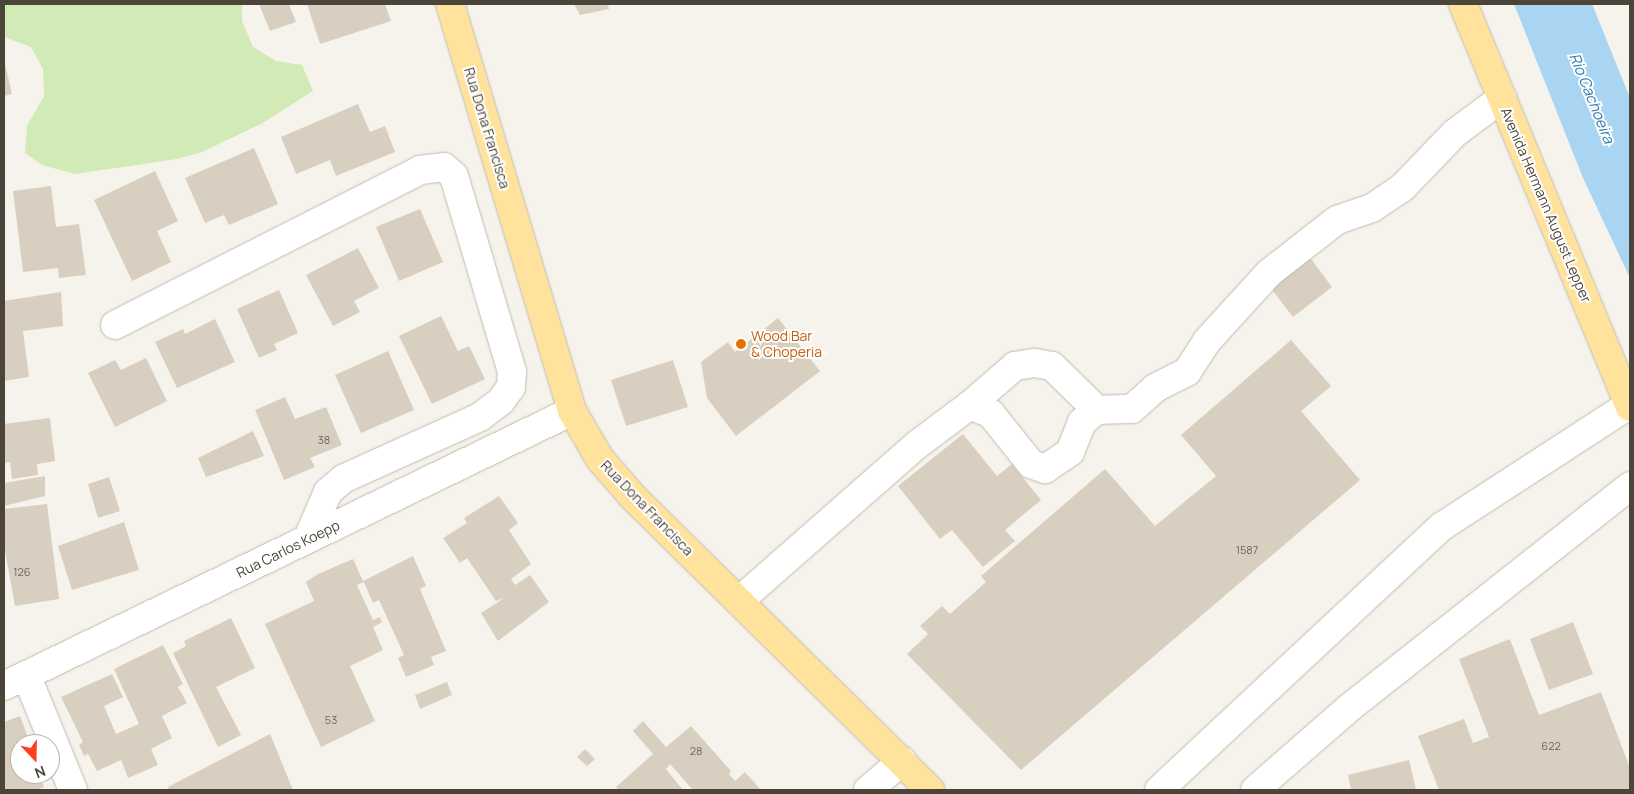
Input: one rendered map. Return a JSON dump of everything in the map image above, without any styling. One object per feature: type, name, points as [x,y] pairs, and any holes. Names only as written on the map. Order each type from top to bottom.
[{"type":"main road","name":"Rua Dona Francisca","points":[[450,4],[572,411],[600,459],[632,496],[930,790]]},
{"type":"main road","name":"Avenida Hermann August Lepper","points":[[1463,4],[1630,406]]},
{"type":"street","points":[[970,405],[991,414],[1031,464],[1045,469],[1070,452],[1082,422],[1097,410],[1132,410],[1155,388],[1187,372],[1207,341],[1269,273],[1337,220],[1372,208],[1402,188],[1455,133],[1502,98]]},
{"type":"street","points":[[114,325],[420,170],[444,167],[454,176],[512,372],[511,387],[501,401],[480,417],[343,478],[328,492],[308,538]]},
{"type":"street","points":[[739,601],[918,444],[970,405],[1015,366],[1034,363],[1052,366],[1097,410]]},
{"type":"street","points":[[1159,790],[1441,527],[1630,406]]},
{"type":"street","name":"Rua Carlos Koepp","points":[[15,681],[572,411]]},
{"type":"street","points":[[1255,790],[1348,708],[1630,486]]},
{"type":"street","points":[[15,681],[73,790]]},
{"type":"street","points":[[868,790],[902,761]]},
{"type":"green space","points":[[4,4],[242,4],[242,21],[253,47],[276,61],[302,65],[313,91],[261,124],[202,152],[177,159],[75,174],[42,165],[25,153],[27,126],[44,96],[43,69],[31,47],[4,37]]},
{"type":"water","name":"Rio Cachoeira","points":[[1514,4],[1592,4],[1630,98],[1630,278],[1583,178]]},
{"type":"building","points":[[259,4],[289,4],[296,22],[270,31]]},
{"type":"building","points":[[307,4],[385,4],[391,21],[320,44]]},
{"type":"building","points":[[574,4],[608,4],[609,9],[580,15]]},
{"type":"building","points":[[4,60],[12,94],[4,96]]},
{"type":"building","points":[[358,104],[370,132],[385,126],[395,152],[336,176],[330,160],[296,174],[281,137]]},
{"type":"building","points":[[254,148],[278,204],[229,225],[224,215],[205,223],[185,178]]},
{"type":"building","points":[[155,171],[178,221],[157,231],[171,262],[132,281],[94,200]]},
{"type":"building","points":[[51,186],[56,227],[79,224],[86,275],[59,278],[58,268],[23,272],[13,191]]},
{"type":"building","points":[[420,209],[443,262],[399,281],[376,227]]},
{"type":"building","points":[[358,248],[379,288],[354,301],[360,312],[333,326],[306,275]]},
{"type":"building","points":[[1308,255],[1332,287],[1293,317],[1269,286]]},
{"type":"building","points":[[279,290],[298,333],[274,344],[277,350],[259,358],[237,309]]},
{"type":"building","points":[[61,292],[63,326],[23,331],[29,377],[4,381],[4,301]]},
{"type":"building","points":[[441,316],[458,351],[469,346],[485,379],[432,404],[399,336]]},
{"type":"building","points":[[778,318],[820,371],[736,436],[707,398],[701,362],[728,342],[735,352]]},
{"type":"building","points":[[215,319],[235,362],[177,388],[155,342],[183,329],[185,334]]},
{"type":"building","points":[[1291,340],[1331,386],[1301,411],[1360,480],[1021,770],[907,654],[928,634],[920,626],[942,606],[950,614],[986,582],[981,576],[1105,469],[1155,526],[1216,476],[1181,435]]},
{"type":"building","points":[[388,351],[414,410],[361,433],[335,375]]},
{"type":"building","points":[[146,358],[167,401],[115,427],[88,373],[115,360],[121,370]]},
{"type":"building","points":[[673,360],[688,407],[626,426],[611,380]]},
{"type":"building","points":[[285,397],[295,419],[326,407],[342,445],[310,458],[315,467],[284,480],[255,410]]},
{"type":"building","points":[[50,418],[55,461],[37,464],[38,475],[12,479],[10,462],[4,463],[4,424]]},
{"type":"building","points":[[253,431],[264,456],[206,477],[198,458]]},
{"type":"building","points":[[963,434],[997,476],[1012,464],[1041,500],[1005,530],[1015,541],[983,567],[952,530],[940,539],[898,486]]},
{"type":"building","points":[[45,476],[45,496],[4,506],[4,483]]},
{"type":"building","points":[[109,477],[120,511],[98,518],[88,484]]},
{"type":"building","points":[[499,496],[518,523],[509,530],[531,564],[511,579],[515,585],[530,575],[549,602],[498,641],[481,613],[504,598],[496,601],[467,558],[460,563],[443,538],[467,523],[464,518]]},
{"type":"building","points":[[47,504],[59,599],[15,606],[4,545],[4,509]]},
{"type":"building","points":[[124,522],[139,570],[72,590],[58,546]]},
{"type":"building","points":[[413,556],[426,586],[420,589],[446,651],[431,657],[434,665],[406,677],[398,658],[404,655],[379,600],[373,603],[364,582],[357,585],[373,620],[380,617],[382,622],[373,627],[383,650],[350,666],[375,721],[321,747],[265,624],[314,601],[306,582],[318,574],[353,559],[363,581]]},
{"type":"building","points":[[231,618],[255,668],[216,687],[241,735],[218,747],[173,653],[186,646],[184,641]]},
{"type":"building","points":[[1573,622],[1593,674],[1549,690],[1530,639]]},
{"type":"building","points":[[1510,639],[1539,715],[1601,692],[1630,768],[1630,790],[1439,790],[1418,736],[1464,719],[1473,743],[1489,737],[1459,659]]},
{"type":"building","points":[[163,645],[183,684],[178,687],[187,703],[162,716],[172,738],[151,749],[158,765],[128,778],[121,760],[97,771],[88,754],[84,756],[79,745],[83,742],[61,697],[112,674],[123,697],[104,706],[116,734],[139,724],[114,669]]},
{"type":"building","points":[[447,682],[452,695],[420,709],[415,695]]},
{"type":"building","points":[[20,716],[27,734],[10,734],[10,784],[43,784],[44,787],[36,790],[4,790],[4,722]]},
{"type":"building","points":[[643,721],[666,747],[691,726],[731,771],[729,774],[735,781],[745,772],[761,790],[693,790],[670,764],[666,769],[683,790],[619,790],[616,787],[653,754],[633,731]]},
{"type":"building","points":[[270,734],[293,790],[169,790],[168,787]]},
{"type":"building","points":[[585,749],[595,759],[587,766],[577,757]]},
{"type":"building","points":[[1409,760],[1416,790],[1351,790],[1348,775]]},
{"type":"place","name":"Wood Bar & Choperia","points":[[741,344]]}]
